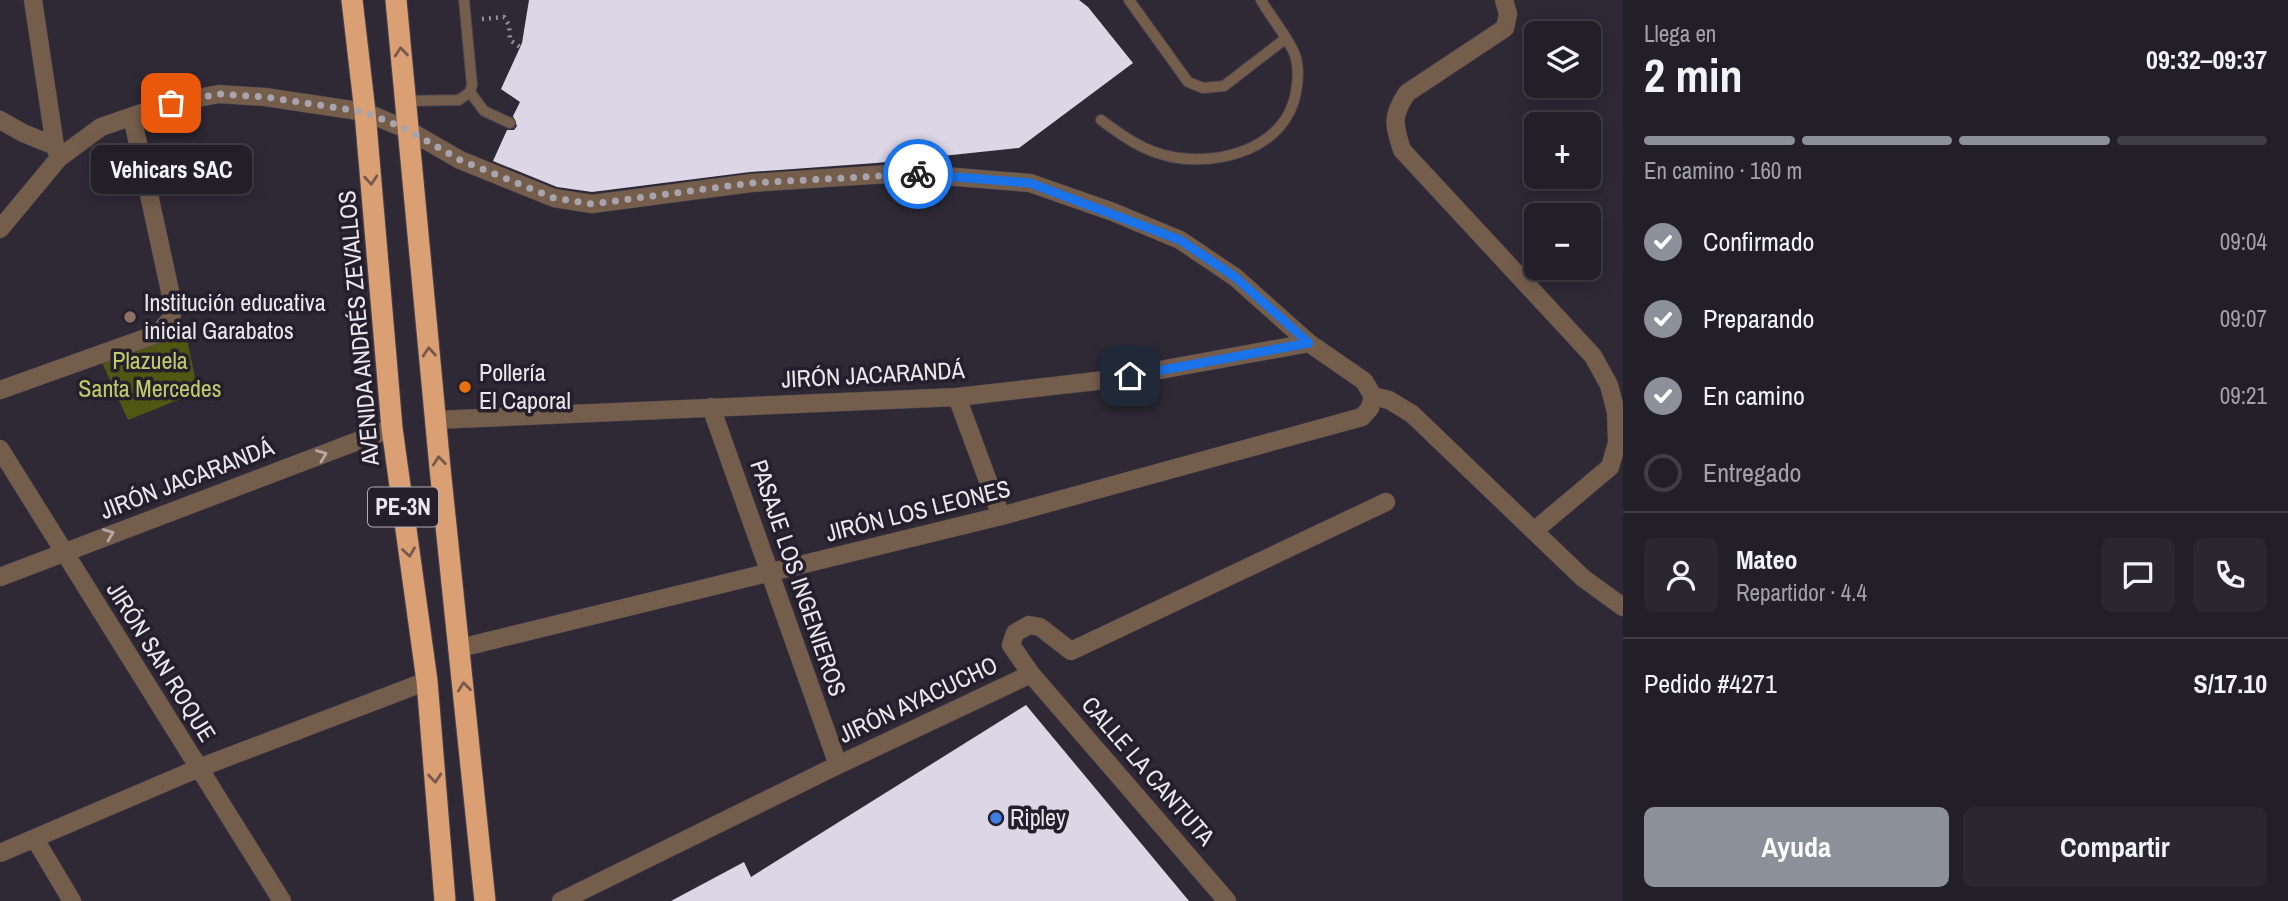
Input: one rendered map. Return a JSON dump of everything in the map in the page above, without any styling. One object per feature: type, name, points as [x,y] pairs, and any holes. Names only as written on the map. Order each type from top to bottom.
[{"type":"highway","name":"AVENIDA ANDRÉS ZEVALLOS","points":[[352,0],[365,112],[392,428],[427,681],[445,901]]},
{"type":"highway","name":"PE-3N","points":[[396,0],[435,420],[485,901]]},
{"type":"street","points":[[33,0],[57,152]]},
{"type":"street","points":[[1504,0],[1508,14],[1506,28],[1407,93],[1396,110],[1394,126],[1402,150],[1592,356],[1609,385],[1616,412],[1617,443],[1610,467],[1534,531]]},
{"type":"street","points":[[0,229],[57,152],[101,127],[171,103],[219,94],[265,97],[365,112],[408,130],[460,160],[554,198],[592,204],[751,183],[884,174],[907,173],[1030,183],[1180,240],[1235,277],[1309,343],[1364,381],[1373,396],[1389,400],[1412,414],[1583,578],[1623,607]]},
{"type":"street","points":[[0,390],[157,334],[171,319],[173,305],[132,116]]},
{"type":"street","points":[[0,120],[57,152]]},
{"type":"street","name":"JIRÓN JACARANDÁ","points":[[435,420],[957,397],[1105,380],[1309,343]]},
{"type":"street","name":"JIRÓN LOS LEONES","points":[[460,648],[1001,516],[1362,417],[1370,408],[1373,396]]},
{"type":"street","points":[[957,397],[1001,516]]},
{"type":"street","name":"PASAJE LOS INGENIEROS","points":[[711,407],[838,765]]},
{"type":"street","name":"JIRÓN JACARANDÁ","points":[[0,577],[392,428]]},
{"type":"street","name":"JIRÓN SAN ROQUE","points":[[0,449],[282,901]]},
{"type":"street","name":"JIRÓN AYACUCHO","points":[[561,901],[1031,674],[1011,645],[1015,633],[1029,625],[1040,627],[1071,651],[1386,502]]},
{"type":"street","name":"CALLE LA CANTUTA","points":[[1031,674],[1227,901]]},
{"type":"street","points":[[0,853],[199,768],[427,681]]},
{"type":"street","points":[[35,839],[72,901]]},
{"type":"lane","points":[[464,0],[470,92],[484,111],[510,122]]},
{"type":"lane","points":[[1129,0],[1188,82],[1203,88],[1224,86],[1284,39]]},
{"type":"lane","points":[[1101,120],[1139,148],[1204,160],[1239,154],[1277,131],[1293,111],[1298,79],[1295,54],[1261,0]]},
{"type":"lane","points":[[405,101],[459,100],[470,92]]},
{"type":"path","points":[[504,17],[509,25],[510,40],[520,47]]},
{"type":"green space","name":"Plazuela Santa Mercedes","points":[[184,325],[198,392],[128,420],[100,358]]},
{"type":"building","points":[[529,0],[1079,0],[1088,7],[1133,63],[1019,148],[876,163],[750,172],[592,192],[557,187],[493,161],[507,130],[514,130],[517,126],[513,116],[520,102],[501,89],[522,43]]},
{"type":"building","points":[[1026,705],[1189,901],[671,901],[744,862],[751,877]]},
{"type":"way so far","points":[[171,103],[219,94],[265,97],[365,112],[408,130],[460,160],[554,198],[592,204],[751,183],[918,174]]},
{"type":"place","name":"Vehicars SAC","points":[[171,103]]},
{"type":"place","name":"Institución educativa inicial Garabatos","points":[[130,317]]},
{"type":"place","name":"Pollería El Caporal","points":[[465,387]]},
{"type":"place","name":"Ripley","points":[[996,818]]},
{"type":"route","points":[[918,174],[1030,183],[1180,240],[1235,277],[1309,343],[1130,376]]}]
